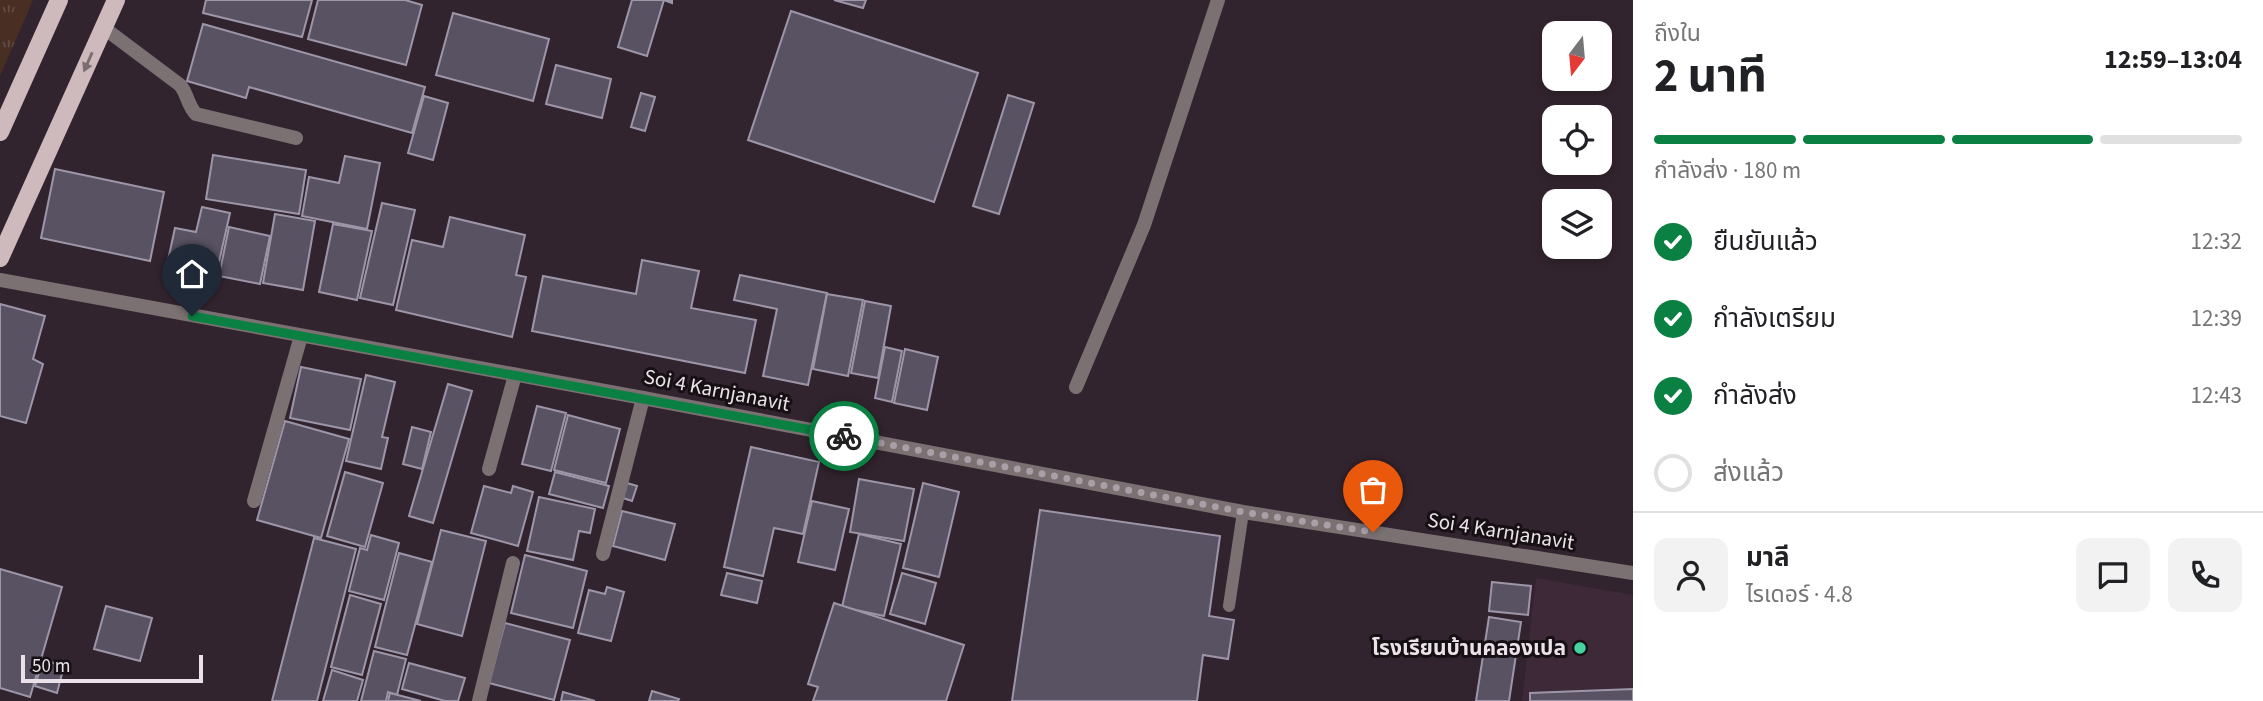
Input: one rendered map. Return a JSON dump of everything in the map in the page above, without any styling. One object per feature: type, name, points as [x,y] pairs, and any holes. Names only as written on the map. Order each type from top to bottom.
[{"type":"main road","points":[[0,132],[59,0]]},
{"type":"main road","points":[[0,258],[116,0]]},
{"type":"street","points":[[1076,387],[1144,225],[1218,0]]},
{"type":"street","points":[[104,28],[180,85],[186,92],[189,106],[196,114],[296,138]]},
{"type":"street","name":"Soi 4 Karnjanavit","points":[[0,280],[1243,512],[1633,573]]},
{"type":"street","points":[[254,501],[301,336]]},
{"type":"street","points":[[489,469],[515,375]]},
{"type":"street","points":[[603,554],[643,398]]},
{"type":"street","points":[[479,701],[513,563]]},
{"type":"lane","points":[[1229,606],[1243,512]]},
{"type":"shaded area","name":"โรงเรียนบ้านคลองเปล","points":[[1536,578],[1633,595],[1633,701],[1522,701]]},
{"type":"green space","points":[[0,0],[33,0],[0,76]]},
{"type":"building","points":[[206,0],[312,0],[302,37],[203,13]]},
{"type":"building","points":[[318,0],[405,0],[422,5],[406,65],[308,39]]},
{"type":"building","points":[[632,0],[664,0],[647,56],[618,47]]},
{"type":"building","points":[[834,0],[866,0],[863,8]]},
{"type":"building","points":[[791,11],[978,73],[934,202],[748,140]]},
{"type":"building","points":[[453,13],[549,39],[533,101],[436,75]]},
{"type":"building","points":[[203,24],[425,87],[412,133],[249,87],[246,98],[187,81]]},
{"type":"building","points":[[556,65],[611,79],[602,118],[546,104]]},
{"type":"building","points":[[641,93],[655,97],[645,131],[631,127]]},
{"type":"building","points":[[1008,95],[1034,103],[999,214],[973,206]]},
{"type":"building","points":[[424,96],[448,103],[433,160],[408,153]]},
{"type":"building","points":[[213,155],[306,170],[299,214],[206,199]]},
{"type":"building","points":[[345,156],[380,163],[367,229],[302,216],[309,177],[339,183]]},
{"type":"building","points":[[55,169],[164,192],[150,261],[41,238]]},
{"type":"building","points":[[382,203],[415,210],[393,305],[360,298]]},
{"type":"building","points":[[202,207],[230,213],[215,280],[166,269],[175,228],[196,232]]},
{"type":"building","points":[[275,214],[315,221],[303,290],[263,283]]},
{"type":"building","points":[[450,217],[525,235],[516,275],[526,277],[512,337],[396,310],[412,240],[443,247]]},
{"type":"building","points":[[333,224],[372,231],[357,300],[319,292]]},
{"type":"building","points":[[229,227],[270,236],[260,284],[219,276]]},
{"type":"building","points":[[642,260],[699,271],[691,308],[756,320],[745,373],[532,331],[543,276],[636,294]]},
{"type":"building","points":[[740,275],[827,293],[808,385],[763,376],[777,309],[734,300]]},
{"type":"building","points":[[827,294],[863,300],[848,376],[813,369]]},
{"type":"building","points":[[865,301],[891,306],[878,378],[851,373]]},
{"type":"building","points":[[0,304],[45,316],[33,359],[43,364],[26,423],[0,416]]},
{"type":"building","points":[[885,347],[902,351],[892,402],[875,398]]},
{"type":"building","points":[[905,349],[938,357],[927,410],[894,403]]},
{"type":"building","points":[[301,367],[361,379],[350,430],[290,418]]},
{"type":"building","points":[[366,375],[395,382],[382,437],[388,438],[381,469],[346,461]]},
{"type":"building","points":[[448,384],[472,391],[433,523],[409,516]]},
{"type":"building","points":[[537,406],[566,413],[551,471],[522,464]]},
{"type":"building","points":[[568,415],[620,429],[606,483],[554,470]]},
{"type":"building","points":[[285,421],[349,439],[321,538],[257,520]]},
{"type":"building","points":[[412,427],[431,432],[422,469],[403,464]]},
{"type":"building","points":[[751,447],[819,462],[803,534],[774,528],[763,576],[724,567]]},
{"type":"building","points":[[345,472],[383,483],[365,547],[327,536]]},
{"type":"building","points":[[555,472],[609,486],[603,508],[549,494]]},
{"type":"building","points":[[859,479],[914,489],[904,541],[850,532]]},
{"type":"building","points":[[627,483],[637,486],[632,501],[623,498]]},
{"type":"building","points":[[923,483],[959,492],[939,577],[903,568]]},
{"type":"building","points":[[484,486],[511,493],[513,486],[533,492],[518,546],[471,533]]},
{"type":"building","points":[[539,497],[595,509],[590,533],[579,531],[573,560],[527,551]]},
{"type":"building","points":[[812,501],[849,509],[835,570],[798,562]]},
{"type":"building","points":[[1040,510],[1220,536],[1209,616],[1234,620],[1228,659],[1203,655],[1197,701],[1012,701]]},
{"type":"building","points":[[622,511],[675,524],[665,560],[613,546]]},
{"type":"building","points":[[441,530],[486,541],[462,636],[417,624]]},
{"type":"building","points":[[859,534],[901,544],[884,616],[842,607]]},
{"type":"building","points":[[371,535],[399,543],[384,600],[349,591],[360,548],[367,550]]},
{"type":"building","points":[[314,538],[356,549],[317,701],[272,701]]},
{"type":"building","points":[[399,553],[432,562],[407,655],[375,647]]},
{"type":"building","points":[[525,555],[587,571],[573,628],[511,613]]},
{"type":"building","points":[[0,569],[62,587],[30,697],[0,688]]},
{"type":"building","points":[[727,573],[762,581],[757,603],[721,595]]},
{"type":"building","points":[[902,573],[936,583],[925,624],[890,614]]},
{"type":"building","points":[[1492,582],[1531,586],[1528,615],[1489,611]]},
{"type":"building","points":[[607,587],[624,592],[611,641],[578,633],[589,590],[605,594]]},
{"type":"building","points":[[350,595],[381,604],[362,675],[331,667]]},
{"type":"building","points":[[834,603],[964,645],[946,701],[813,701],[818,687],[808,684]]},
{"type":"building","points":[[106,606],[152,618],[140,661],[94,649]]},
{"type":"building","points":[[1489,617],[1521,622],[1509,701],[1476,701]]},
{"type":"building","points":[[505,623],[570,640],[554,700],[489,683]]},
{"type":"building","points":[[374,651],[406,659],[397,695],[388,692],[386,701],[361,701]]},
{"type":"building","points":[[43,660],[64,666],[57,693],[35,686]]},
{"type":"building","points":[[409,663],[465,678],[458,701],[445,701],[402,689]]},
{"type":"building","points":[[332,670],[363,680],[357,701],[323,701]]},
{"type":"building","points":[[1633,689],[1633,701],[1530,701],[1530,693]]},
{"type":"building","points":[[652,691],[679,699],[649,701]]},
{"type":"building","points":[[563,692],[595,701],[561,701]]},
{"type":"building","points":[[390,693],[421,701],[388,701]]},
{"type":"way so far","points":[[844,436],[1243,512],[1373,532]]},
{"type":"place","name":"โรงเรียนบ้านคลองเปล","points":[[1580,648]]},
{"type":"route","points":[[192,316],[844,436]]}]
